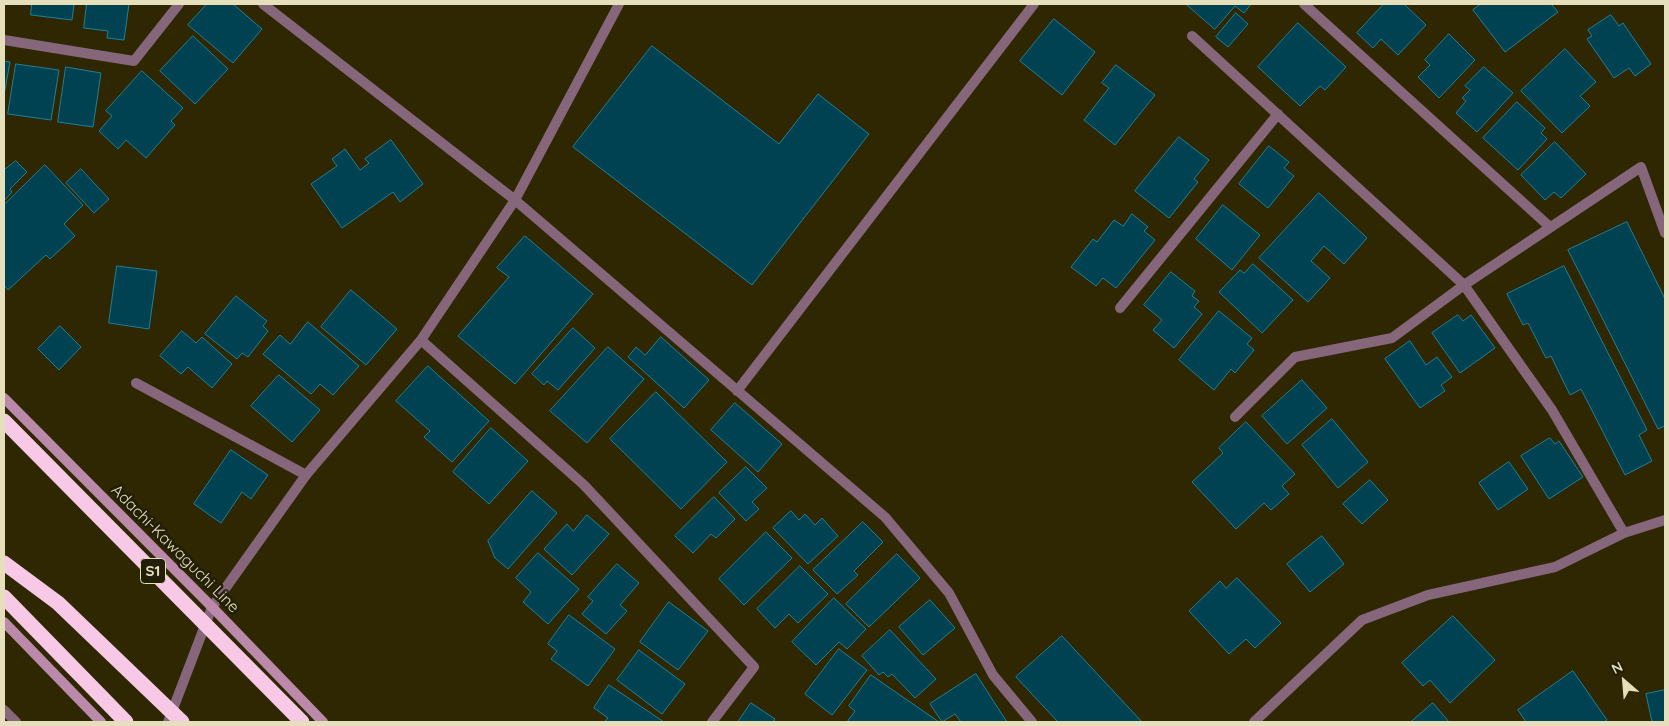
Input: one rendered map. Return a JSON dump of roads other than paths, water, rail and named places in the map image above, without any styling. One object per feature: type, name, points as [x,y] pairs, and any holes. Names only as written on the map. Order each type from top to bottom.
[{"type":"highway","name":"S1","points":[[4,421],[302,722]]},
{"type":"highway","points":[[4,563],[58,603],[182,722]]},
{"type":"highway","points":[[4,597],[126,722]]},
{"type":"main road","name":"Adachi-Kawaguchi Line","points":[[4,398],[212,607],[323,722]]},
{"type":"main road","points":[[4,622],[101,722]]},
{"type":"street","points":[[4,40],[134,61],[179,4]]},
{"type":"street","points":[[263,4],[515,200],[885,517],[949,593],[993,675],[1032,722]]},
{"type":"street","points":[[168,722],[212,607],[306,475],[421,340],[515,200],[619,4]]},
{"type":"street","points":[[737,391],[1034,4]]},
{"type":"street","points":[[1304,4],[1550,227]]},
{"type":"street","points":[[1192,36],[1464,285],[1552,410],[1624,532]]},
{"type":"street","points":[[1120,308],[1278,114]]},
{"type":"street","points":[[1235,417],[1295,357],[1392,338],[1464,285],[1641,167],[1665,233]]},
{"type":"street","points":[[421,340],[584,485],[754,667],[712,722]]},
{"type":"street","points":[[136,383],[306,475]]},
{"type":"street","points":[[1254,722],[1362,620],[1428,595],[1555,567],[1624,532],[1665,520]]},
{"type":"street","points":[[4,710],[16,722]]}]
